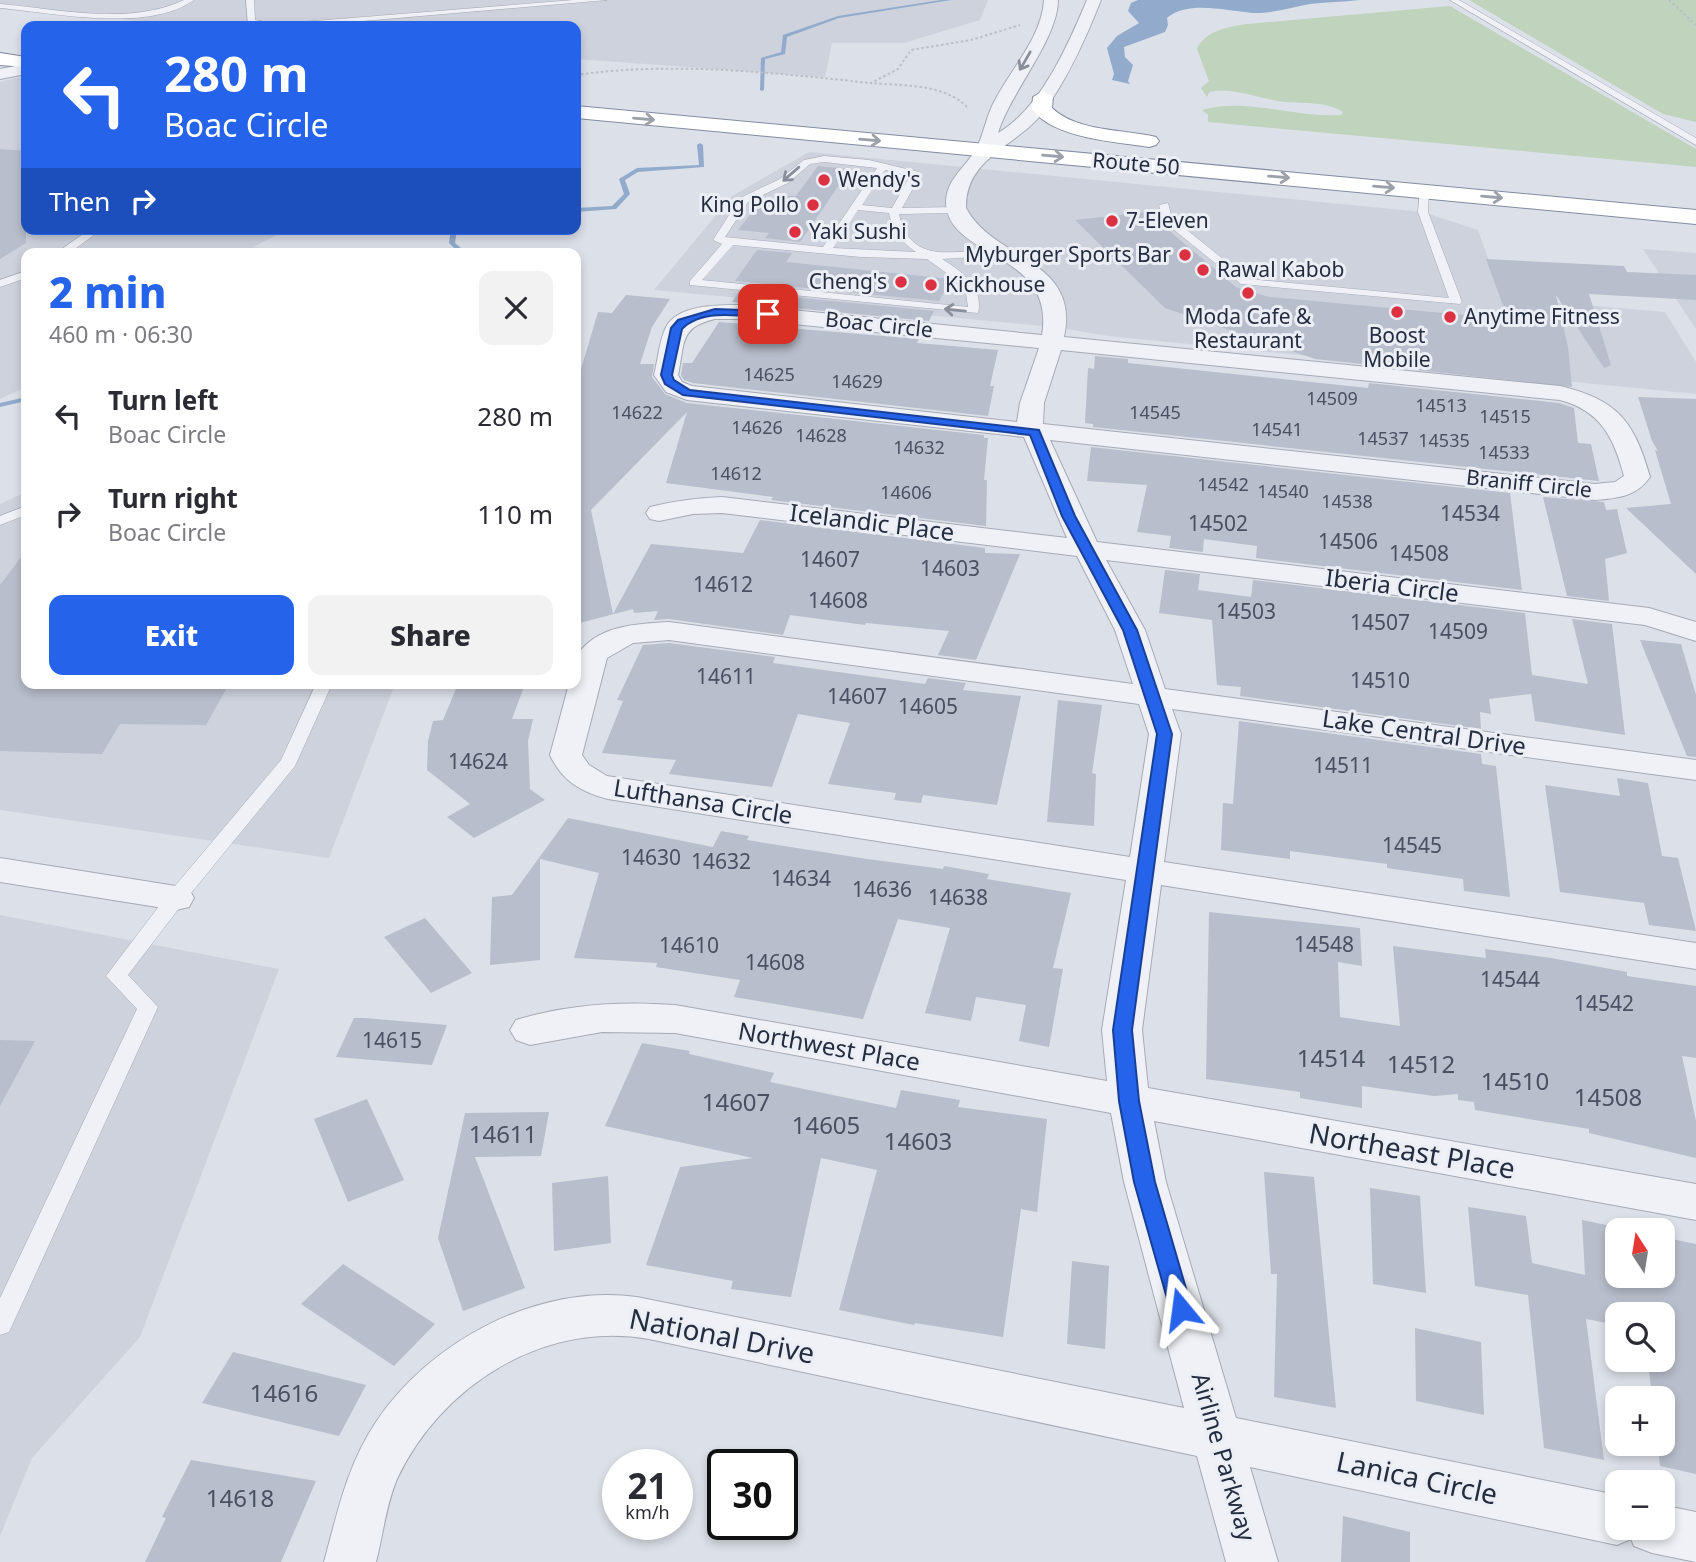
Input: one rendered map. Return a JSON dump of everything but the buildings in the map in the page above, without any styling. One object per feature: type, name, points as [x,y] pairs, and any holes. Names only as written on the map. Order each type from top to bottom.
[{"type":"highway","points":[[0,60],[21,62]]},
{"type":"highway","points":[[1043,97],[1042,108],[1047,115],[1067,124],[1149,141]]},
{"type":"highway","name":"Route 50","points":[[581,112],[1696,216]]},
{"type":"highway","name":"Route 50","points":[[983,126],[1176,144]]},
{"type":"street","points":[[985,150],[983,126],[1047,28],[1051,0]]},
{"type":"street","points":[[955,210],[957,191],[985,150],[1028,120],[1087,18],[1094,0]]},
{"type":"street","points":[[0,74],[21,70]]},
{"type":"street","name":"Airline Parkway","points":[[955,210],[962,222],[977,235],[1032,270],[1052,296],[1057,318],[1030,404],[1029,420],[1069,516],[1130,630],[1165,734],[1122,1030],[1129,1101],[1145,1182],[1252,1562]]},
{"type":"street","name":"Boac Circle","points":[[1035,432],[687,393],[674,387],[666,375],[677,328],[690,318],[715,312],[742,312],[1051,342]]},
{"type":"street","name":"Braniff Circle","points":[[1035,432],[1595,492],[1621,489],[1634,482],[1637,477],[1612,418],[1602,408],[1577,397],[1051,342]]},
{"type":"street","name":"Icelandic Place","points":[[659,513],[693,506],[722,505],[1086,548]]},
{"type":"street","name":"Iberia Circle","points":[[1086,548],[1649,617],[1696,632]]},
{"type":"street","name":"Lufthansa Circle","points":[[1146,872],[608,788],[581,776],[566,755],[593,654],[612,640],[648,631],[669,631],[1152,696]]},
{"type":"street","name":"Lake Central Drive","points":[[1152,696],[1696,770]]},
{"type":"street","points":[[0,870],[176,898]]},
{"type":"street","points":[[1146,872],[1696,956]]},
{"type":"street","name":"Northwest Place","points":[[530,1030],[590,1017],[634,1015],[674,1019],[1129,1101]]},
{"type":"street","name":"Northeast Place","points":[[1129,1101],[1696,1202]]},
{"type":"street","name":"National Drive","points":[[350,1562],[374,1472],[386,1449],[416,1409],[452,1373],[496,1343],[547,1324],[600,1314],[630,1316],[1217,1436]]},
{"type":"street","name":"Lanica Circle","points":[[1217,1436],[1605,1517]]},
{"type":"street","points":[[1675,1533],[1696,1537]]},
{"type":"lane","points":[[0,6],[126,17],[164,12],[190,0]]},
{"type":"lane","points":[[250,0],[251,21]]},
{"type":"lane","points":[[340,21],[603,0]]},
{"type":"lane","points":[[1454,0],[1696,142]]},
{"type":"lane","points":[[824,159],[883,166],[916,174],[895,211],[894,220],[905,238],[968,284],[975,298],[974,311],[694,284],[724,240],[744,200],[784,181],[807,162],[824,159]]},
{"type":"lane","points":[[826,250],[883,166]]},
{"type":"lane","points":[[1164,205],[1167,219],[1245,282],[1456,302],[1423,212],[1424,191]]},
{"type":"lane","points":[[855,207],[895,211],[955,210]]},
{"type":"lane","points":[[69,248],[88,235]]},
{"type":"lane","points":[[724,240],[933,258],[1005,252]]},
{"type":"lane","points":[[0,284],[21,276]]},
{"type":"lane","points":[[0,521],[21,512]]},
{"type":"lane","points":[[0,1324],[148,1007],[116,976],[176,898],[289,762],[322,689]]},
{"type":"path","points":[[1669,0],[1696,25]]},
{"type":"path","points":[[871,83],[898,69],[911,50],[963,41],[1020,25]]},
{"type":"path","points":[[581,74],[635,69],[798,76],[936,90],[961,99],[967,107]]},
{"type":"shaded area","points":[[0,0],[988,0],[980,20],[904,43],[832,43],[825,77],[581,59],[581,21],[141,21],[0,9]]},
{"type":"shaded area","points":[[21,79],[21,235],[276,235],[253,247],[261,248],[21,248],[21,389],[0,399],[0,82]]},
{"type":"shaded area","points":[[809,152],[1423,212],[1478,230],[1502,298],[1665,312],[1696,362],[1696,394],[1108,336],[1055,327],[654,290],[732,196]]},
{"type":"shaded area","points":[[1643,249],[1696,253],[1696,329]]},
{"type":"shaded area","points":[[21,494],[21,689],[393,689],[329,858],[0,810],[0,504]]},
{"type":"shaded area","points":[[0,915],[279,969],[140,1337],[32,1458],[0,1536]]},
{"type":"green space","points":[[1469,0],[1696,0],[1696,122],[1663,114]]},
{"type":"green space","points":[[1450,6],[1696,149],[1696,167],[1208,122],[1208,115],[1202,110],[1235,106],[1324,115],[1341,115],[1343,112],[1322,105],[1285,102],[1238,92],[1209,92],[1207,97],[1201,88],[1209,81],[1197,49],[1206,38],[1218,31],[1247,24]]},
{"type":"water","points":[[1138,0],[1359,0],[1310,4],[1260,13],[1208,8],[1186,9],[1167,18],[1165,32],[1124,47],[1125,57],[1133,65],[1128,81],[1130,84],[1112,80],[1114,74],[1107,48],[1117,36],[1139,23],[1128,11],[1131,3]]},
{"type":"waterway","points":[[762,90],[763,58],[783,53],[785,36],[838,17],[949,0]]},
{"type":"waterway","points":[[581,210],[614,208],[627,194],[622,179],[637,170],[702,166],[700,145]]},
{"type":"waterway","points":[[453,235],[452,243],[458,248]]},
{"type":"waterway","points":[[0,405],[21,400]]},
{"type":"place","name":"Wendy's","points":[[824,180]]},
{"type":"place","name":"King Pollo","points":[[813,205]]},
{"type":"place","name":"7-Eleven","points":[[1112,221]]},
{"type":"place","name":"Yaki Sushi","points":[[795,232]]},
{"type":"place","name":"Myburger Sports Bar","points":[[1185,255]]},
{"type":"place","name":"Rawal Kabob","points":[[1203,270]]},
{"type":"place","name":"Cheng's","points":[[901,282]]},
{"type":"place","name":"Kickhouse","points":[[931,285]]},
{"type":"place","name":"Moda Cafe & Restaurant","points":[[1248,293]]},
{"type":"place","name":"Boost Mobile","points":[[1397,312]]},
{"type":"place","name":"Anytime Fitness","points":[[1450,317]]},
{"type":"route","points":[[768,314],[715,312],[690,318],[682,323],[677,328],[671,351],[666,375],[669,382],[687,393],[719,398],[1035,432],[1069,516],[1130,630],[1165,734],[1122,1030],[1129,1101],[1145,1182],[1181,1309]]}]
